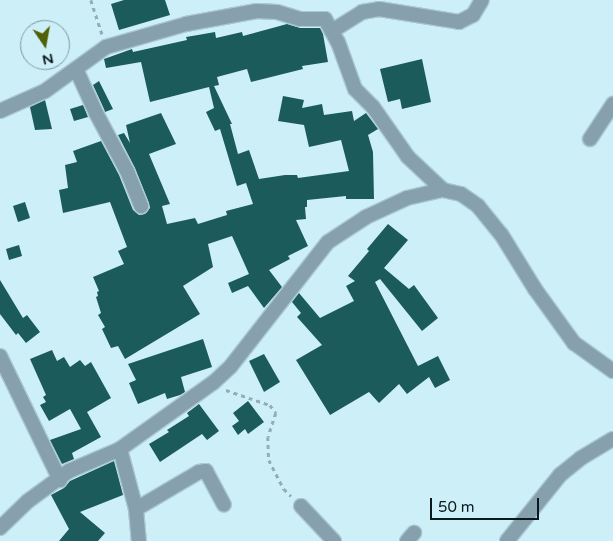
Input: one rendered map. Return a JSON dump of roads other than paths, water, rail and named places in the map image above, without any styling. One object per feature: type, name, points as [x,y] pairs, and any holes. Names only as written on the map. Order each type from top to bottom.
[{"type":"street","points":[[332,31],[362,12],[379,8],[459,22],[474,15],[482,0]]},
{"type":"street","points":[[0,111],[45,90],[106,47],[186,24],[257,11],[277,12],[300,19],[325,19],[332,31],[355,89],[373,107],[408,157],[443,190]]},
{"type":"street","points":[[76,69],[96,113],[127,171],[141,206]]},
{"type":"street","points":[[590,139],[613,104]]},
{"type":"street","points":[[0,528],[34,496],[60,480],[69,471],[120,449],[211,384],[231,366],[328,242],[366,217],[407,198],[443,190],[461,194],[478,206],[501,234],[535,289],[574,343],[613,370]]},
{"type":"street","points":[[0,356],[60,480]]},
{"type":"street","points":[[507,541],[560,475],[581,458],[596,451],[613,439]]},
{"type":"street","points":[[120,449],[136,509],[139,541]]},
{"type":"street","points":[[136,509],[199,472],[206,471],[224,505]]},
{"type":"street","points":[[301,506],[334,541]]}]
